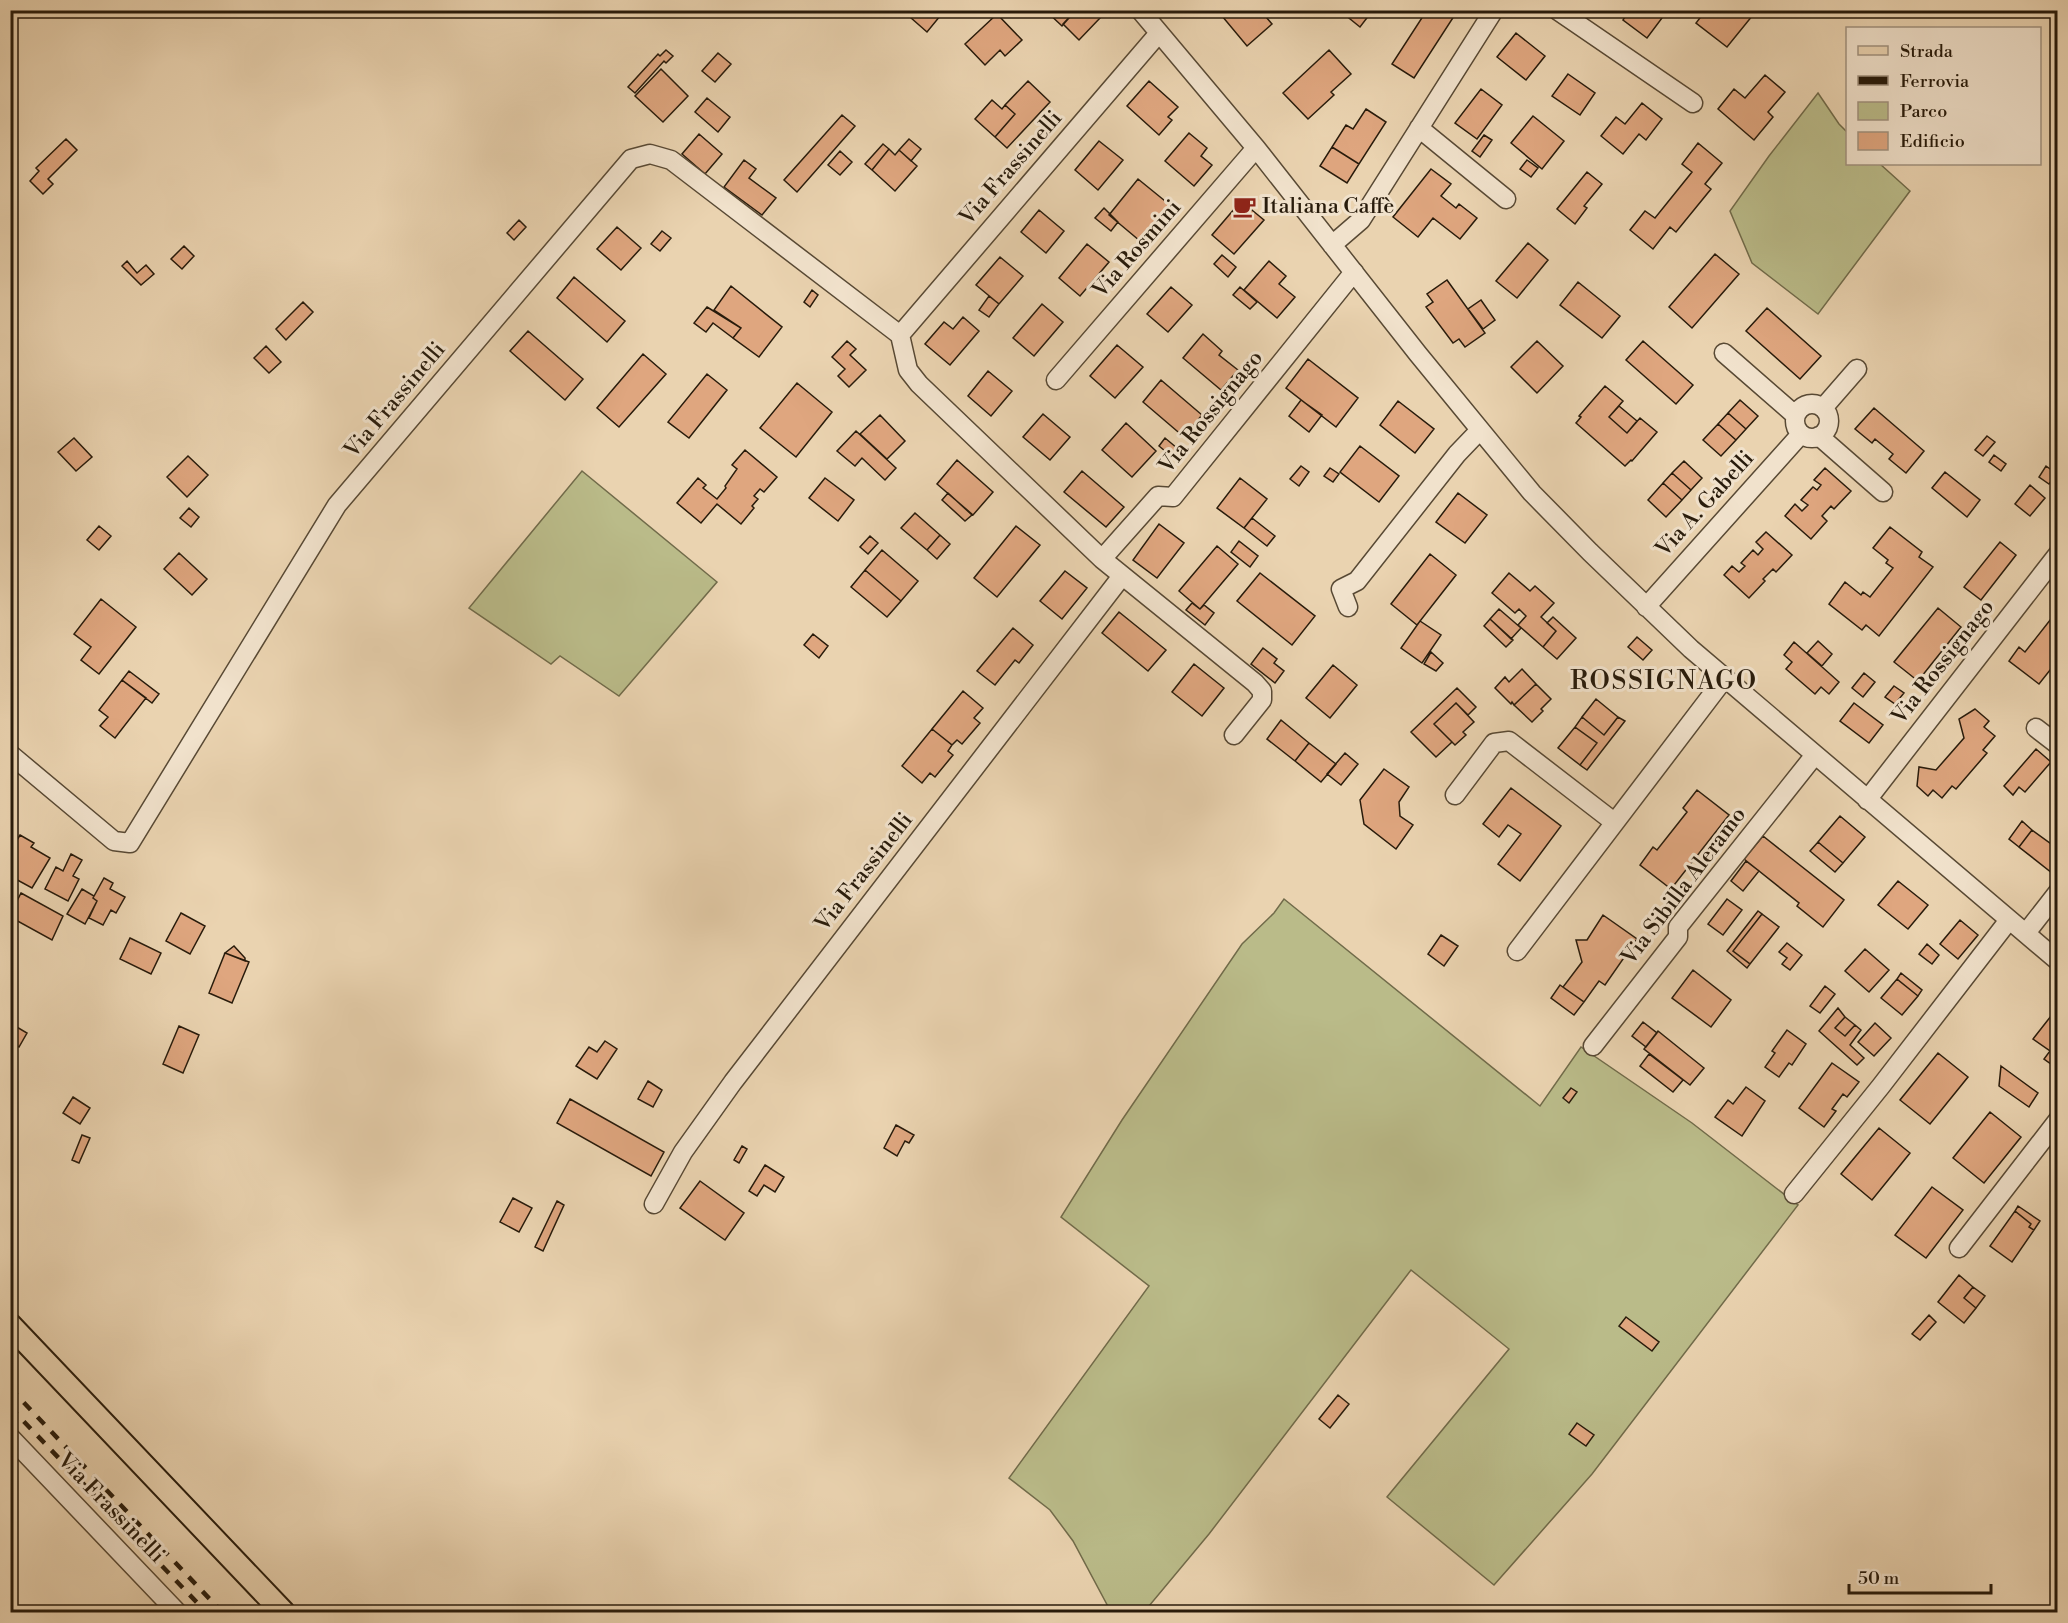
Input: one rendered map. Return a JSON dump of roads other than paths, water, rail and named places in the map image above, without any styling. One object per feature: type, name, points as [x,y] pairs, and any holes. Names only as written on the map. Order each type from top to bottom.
[{"type":"main road","points":[[10,1325],[283,1612]]},
{"type":"street","points":[[1140,10],[1256,148],[1532,493],[1646,607],[1724,679],[2058,961]]},
{"type":"street","points":[[1332,245],[1361,220],[1494,10]]},
{"type":"street","points":[[1557,10],[1693,103]]},
{"type":"street","name":"Via Frassinelli","points":[[10,754],[114,841],[130,843],[337,505],[631,159],[650,154],[671,160],[900,335],[1159,33]]},
{"type":"street","points":[[1419,128],[1506,199]]},
{"type":"street","name":"Via Rosmini","points":[[1056,380],[1256,148]]},
{"type":"street","name":"Via Rossignago","points":[[1102,559],[1158,496],[1173,497],[1354,272]]},
{"type":"street","points":[[900,335],[908,369],[919,384],[1102,559],[1255,682],[1262,691],[1262,700],[1234,735]]},
{"type":"street","points":[[1724,353],[1795,415],[1796,429],[1801,434],[1806,437],[1820,436],[1883,492]]},
{"type":"street","points":[[1823,408],[1857,369]]},
{"type":"street","points":[[1795,415],[1804,406],[1810,404],[1823,408],[1827,413],[1828,426],[1820,436]]},
{"type":"street","points":[[1348,606],[1341,589],[1357,581],[1456,454],[1480,430]]},
{"type":"street","name":"Via A. Gabelli","points":[[1646,607],[1801,434]]},
{"type":"street","name":"Via Rossignago","points":[[1867,800],[2058,554]]},
{"type":"street","name":"Via Frassinelli","points":[[654,1204],[683,1152],[733,1082],[1122,576]]},
{"type":"street","points":[[1517,951],[1724,679]]},
{"type":"street","points":[[2036,728],[2058,745]]},
{"type":"street","points":[[1455,795],[1494,743],[1509,741],[1614,822]]},
{"type":"street","name":"Via Sibilla Aleramo","points":[[1593,1046],[1678,937],[1678,927],[1814,756]]},
{"type":"street","points":[[2026,933],[2058,892]]},
{"type":"street","points":[[1794,1194],[2009,920]]},
{"type":"street","points":[[1959,1248],[2058,1120]]},
{"type":"street","name":"Via Frassinelli","points":[[10,1437],[177,1612]]},
{"type":"railway","points":[[10,1388],[222,1612]]},
{"type":"railway","points":[[10,1407],[206,1612]]},
{"type":"place","name":"Italiana Caffè","points":[[1244,206]]},
{"type":"district","name":"ROSSIGNAGO","points":[[1664,681]]}]
